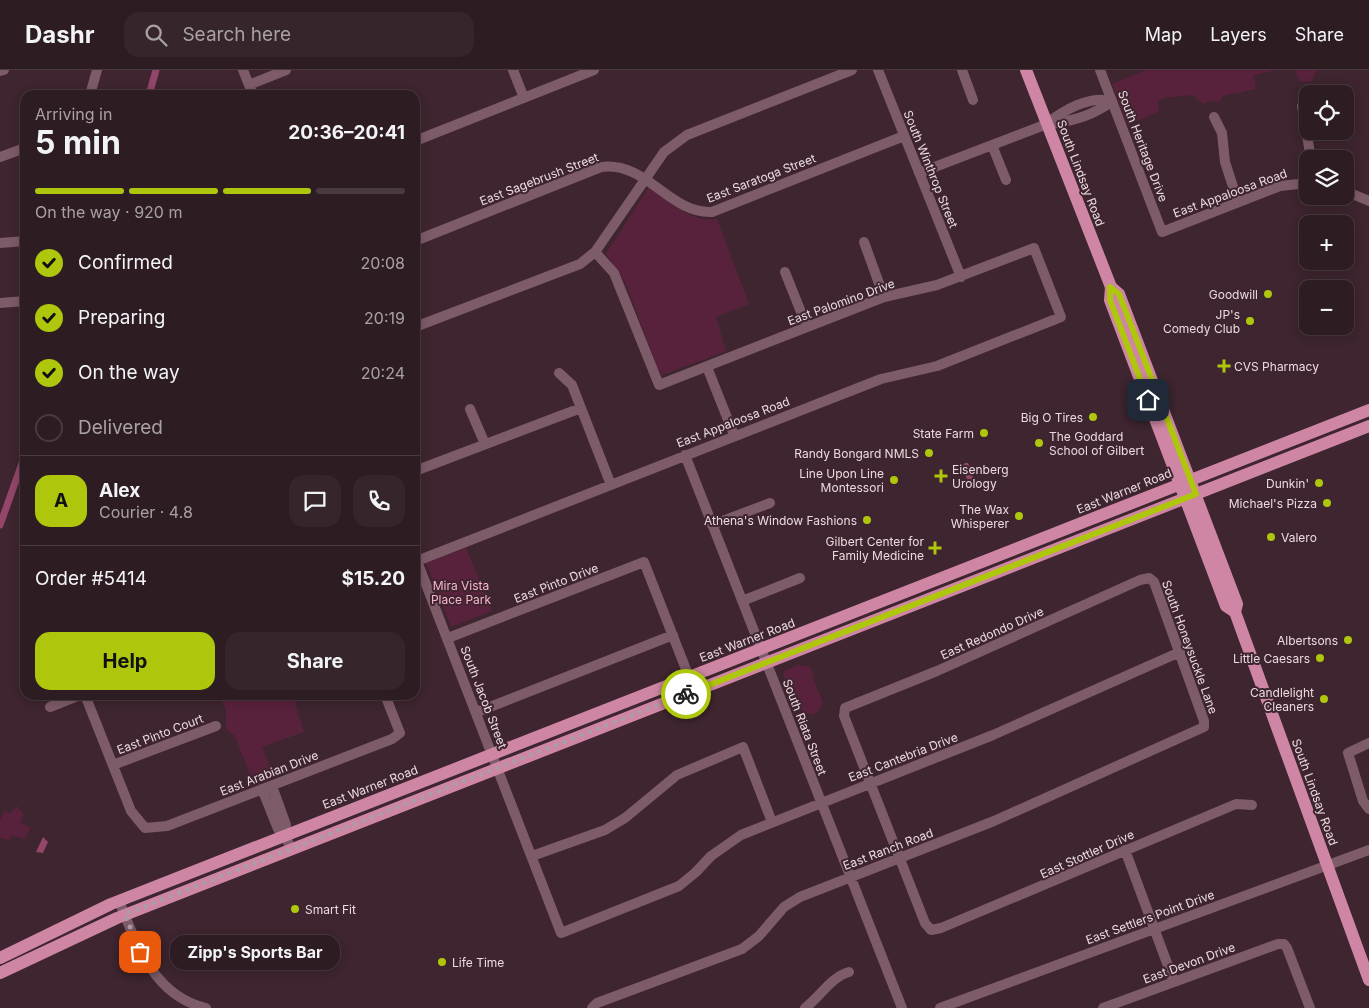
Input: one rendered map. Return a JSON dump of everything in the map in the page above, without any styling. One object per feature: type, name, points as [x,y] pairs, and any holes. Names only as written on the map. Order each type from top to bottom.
[{"type":"main road","name":"South Lindsay Road","points":[[1026,70],[1110,287],[1110,300],[1117,319],[1186,481]]},
{"type":"main road","name":"South Lindsay Road","points":[[1110,287],[1119,294],[1141,351],[1191,496],[1237,604],[1235,612],[1369,980]]},
{"type":"main road","points":[[1117,319],[1127,330],[1134,347],[1141,351]]},
{"type":"main road","name":"East Warner Road","points":[[1,957],[120,901],[285,835],[1369,410]]},
{"type":"main road","points":[[1,957],[4,972],[125,914],[1369,426]]},
{"type":"main road","points":[[1002,554],[1008,568]]},
{"type":"street","points":[[0,72],[4,70]]},
{"type":"street","points":[[92,90],[98,70]]},
{"type":"street","points":[[243,70],[251,90]]},
{"type":"street","points":[[249,85],[286,70]]},
{"type":"street","points":[[513,70],[524,98]]},
{"type":"street","points":[[420,140],[594,70]]},
{"type":"street","points":[[420,325],[580,264],[595,252],[664,152],[687,135],[852,70]]},
{"type":"street","name":"South Winthrop Street","points":[[878,70],[961,277]]},
{"type":"street","points":[[962,70],[973,100]]},
{"type":"street","name":"South Heritage Drive","points":[[1100,70],[1162,232]]},
{"type":"street","points":[[919,173],[1046,124],[1063,111],[1099,98],[1112,101]]},
{"type":"street","points":[[1214,117],[1222,133],[1225,162],[1238,202]]},
{"type":"street","name":"East Saratoga Street","points":[[646,179],[690,210],[700,213],[712,212],[904,136]]},
{"type":"street","points":[[992,145],[1006,180]]},
{"type":"street","points":[[0,157],[20,150]]},
{"type":"street","name":"East Sagebrush Street","points":[[420,239],[602,167],[613,166],[630,170],[646,179]]},
{"type":"street","name":"East Appaloosa Road","points":[[1162,232],[1280,186],[1299,183]]},
{"type":"street","points":[[1354,195],[1369,201]]},
{"type":"street","points":[[0,244],[20,242]]},
{"type":"street","points":[[864,242],[884,297]]},
{"type":"street","name":"East Palomino Drive","points":[[595,252],[614,273],[659,385],[884,297],[937,285],[1034,248],[1062,317]]},
{"type":"street","points":[[785,272],[807,326]]},
{"type":"street","points":[[0,303],[20,301]]},
{"type":"street","name":"East Appaloosa Road","points":[[420,557],[611,485],[734,435],[881,379],[937,366],[1062,317]]},
{"type":"street","points":[[707,367],[734,435]]},
{"type":"street","points":[[559,373],[572,385],[611,485]]},
{"type":"street","points":[[420,469],[581,408]]},
{"type":"street","points":[[470,409],[485,444]]},
{"type":"street","name":"South Riata Street","points":[[685,455],[902,1008]]},
{"type":"street","points":[[712,525],[770,503]]},
{"type":"street","name":"East Pinto Drive","points":[[448,638],[644,562],[673,635]]},
{"type":"street","name":"South Jacob Street","points":[[420,568],[561,932]]},
{"type":"street","points":[[742,601],[800,578]]},
{"type":"street","name":"South Honeysuckle Lane","points":[[1149,578],[1154,582],[1180,652],[1204,721],[1204,727]]},
{"type":"street","name":"East Redondo Drive","points":[[870,783],[844,716],[844,708],[937,671],[1149,578]]},
{"type":"street","points":[[477,712],[673,635],[689,677]]},
{"type":"street","name":"East Cantebria Drive","points":[[561,932],[679,886],[711,856],[741,835],[985,738],[1180,652]]},
{"type":"street","points":[[50,707],[68,700]]},
{"type":"street","points":[[87,700],[113,765]]},
{"type":"street","name":"East Arabian Drive","points":[[113,765],[131,812],[144,828],[167,826],[392,739],[400,733],[387,700]]},
{"type":"street","name":"East Pinto Court","points":[[113,765],[216,726]]},
{"type":"street","name":"East Ranch Road","points":[[592,1008],[742,948],[759,936],[784,907],[800,897],[994,821],[1204,727]]},
{"type":"street","points":[[1368,808],[1360,793],[1348,753],[1369,743]]},
{"type":"street","points":[[532,856],[605,830],[625,818],[677,775],[743,747],[772,822]]},
{"type":"street","points":[[870,783],[901,857]]},
{"type":"street","points":[[267,788],[278,829],[285,835],[291,849]]},
{"type":"street","name":"East Stottler Drive","points":[[901,857],[925,923],[931,930],[941,928],[1030,892],[1236,804],[1252,805]]},
{"type":"street","points":[[1125,850],[1174,982]]},
{"type":"street","name":"East Settlers Point Drive","points":[[940,1008],[1369,850]]},
{"type":"street","points":[[120,901],[140,952],[158,978],[176,994],[206,1008]]},
{"type":"street","name":"East Devon Drive","points":[[1103,1008],[1278,944],[1284,944],[1310,1008]]},
{"type":"street","points":[[805,1008],[816,1000],[839,975],[849,972]]},
{"type":"green space","points":[[1146,70],[1277,70],[1254,75],[1256,89],[1223,96],[1219,102],[1211,101],[1203,104],[1193,95],[1163,98],[1158,102],[1159,112],[1127,125],[1112,84]]},
{"type":"green space","points":[[1295,70],[1321,70],[1316,71],[1312,81],[1300,82]]},
{"type":"green space","points":[[649,187],[672,205],[689,215],[698,218],[717,219],[749,304],[716,317],[726,351],[662,375],[625,282],[606,254]]},
{"type":"green space","name":"Mira Vista Place Park","points":[[466,548],[492,611],[451,627],[426,563]]},
{"type":"green space","points":[[797,665],[811,667],[814,681],[823,702],[818,712],[811,715],[793,705],[783,672]]},
{"type":"green space","points":[[221,700],[297,700],[295,704],[304,732],[262,747],[274,777],[254,785],[235,736],[226,729],[226,710]]},
{"type":"green space","points":[[17,806],[24,815],[20,822],[31,828],[24,839],[12,835],[9,840],[0,838],[0,820],[5,811],[10,813]]},
{"type":"shaded area","points":[[968,463],[974,479],[972,482],[968,482],[962,466]]},
{"type":"shaded area","points":[[43,837],[48,842],[43,853],[36,852]]},
{"type":"waterway","points":[[150,90],[156,70]]},
{"type":"waterway","points":[[0,525],[20,469]]},
{"type":"way so far","points":[[140,952],[125,914],[686,694]]},
{"type":"place","name":"Goodwill","points":[[1268,294]]},
{"type":"place","name":"JP's Comedy Club","points":[[1250,321]]},
{"type":"place","name":"CVS Pharmacy","points":[[1224,366]]},
{"type":"place","name":"Big O Tires","points":[[1093,417]]},
{"type":"place","name":"State Farm","points":[[984,433]]},
{"type":"place","name":"The Goddard School of Gilbert","points":[[1039,443]]},
{"type":"place","name":"Randy Bongard NMLS","points":[[929,453]]},
{"type":"place","name":"Eisenberg Urology","points":[[941,476]]},
{"type":"place","name":"Line Upon Line Montessori","points":[[894,480]]},
{"type":"place","name":"Dunkin'","points":[[1319,483]]},
{"type":"place","name":"Michael's Pizza","points":[[1327,503]]},
{"type":"place","name":"The Wax Whisperer","points":[[1019,516]]},
{"type":"place","name":"Athena's Window Fashions","points":[[867,520]]},
{"type":"place","name":"Valero","points":[[1271,537]]},
{"type":"place","name":"Gilbert Center for Family Medicine","points":[[935,548]]},
{"type":"place","name":"Albertsons","points":[[1348,640]]},
{"type":"place","name":"Little Caesars","points":[[1320,658]]},
{"type":"place","name":"Candlelight Cleaners","points":[[1324,699]]},
{"type":"place","name":"Smart Fit","points":[[295,909]]},
{"type":"place","name":"Zipp's Sports Bar","points":[[140,952]]},
{"type":"place","name":"Life Time","points":[[442,962]]},
{"type":"route","points":[[686,694],[1196,494],[1119,294],[1110,287],[1110,300],[1148,400]]}]
